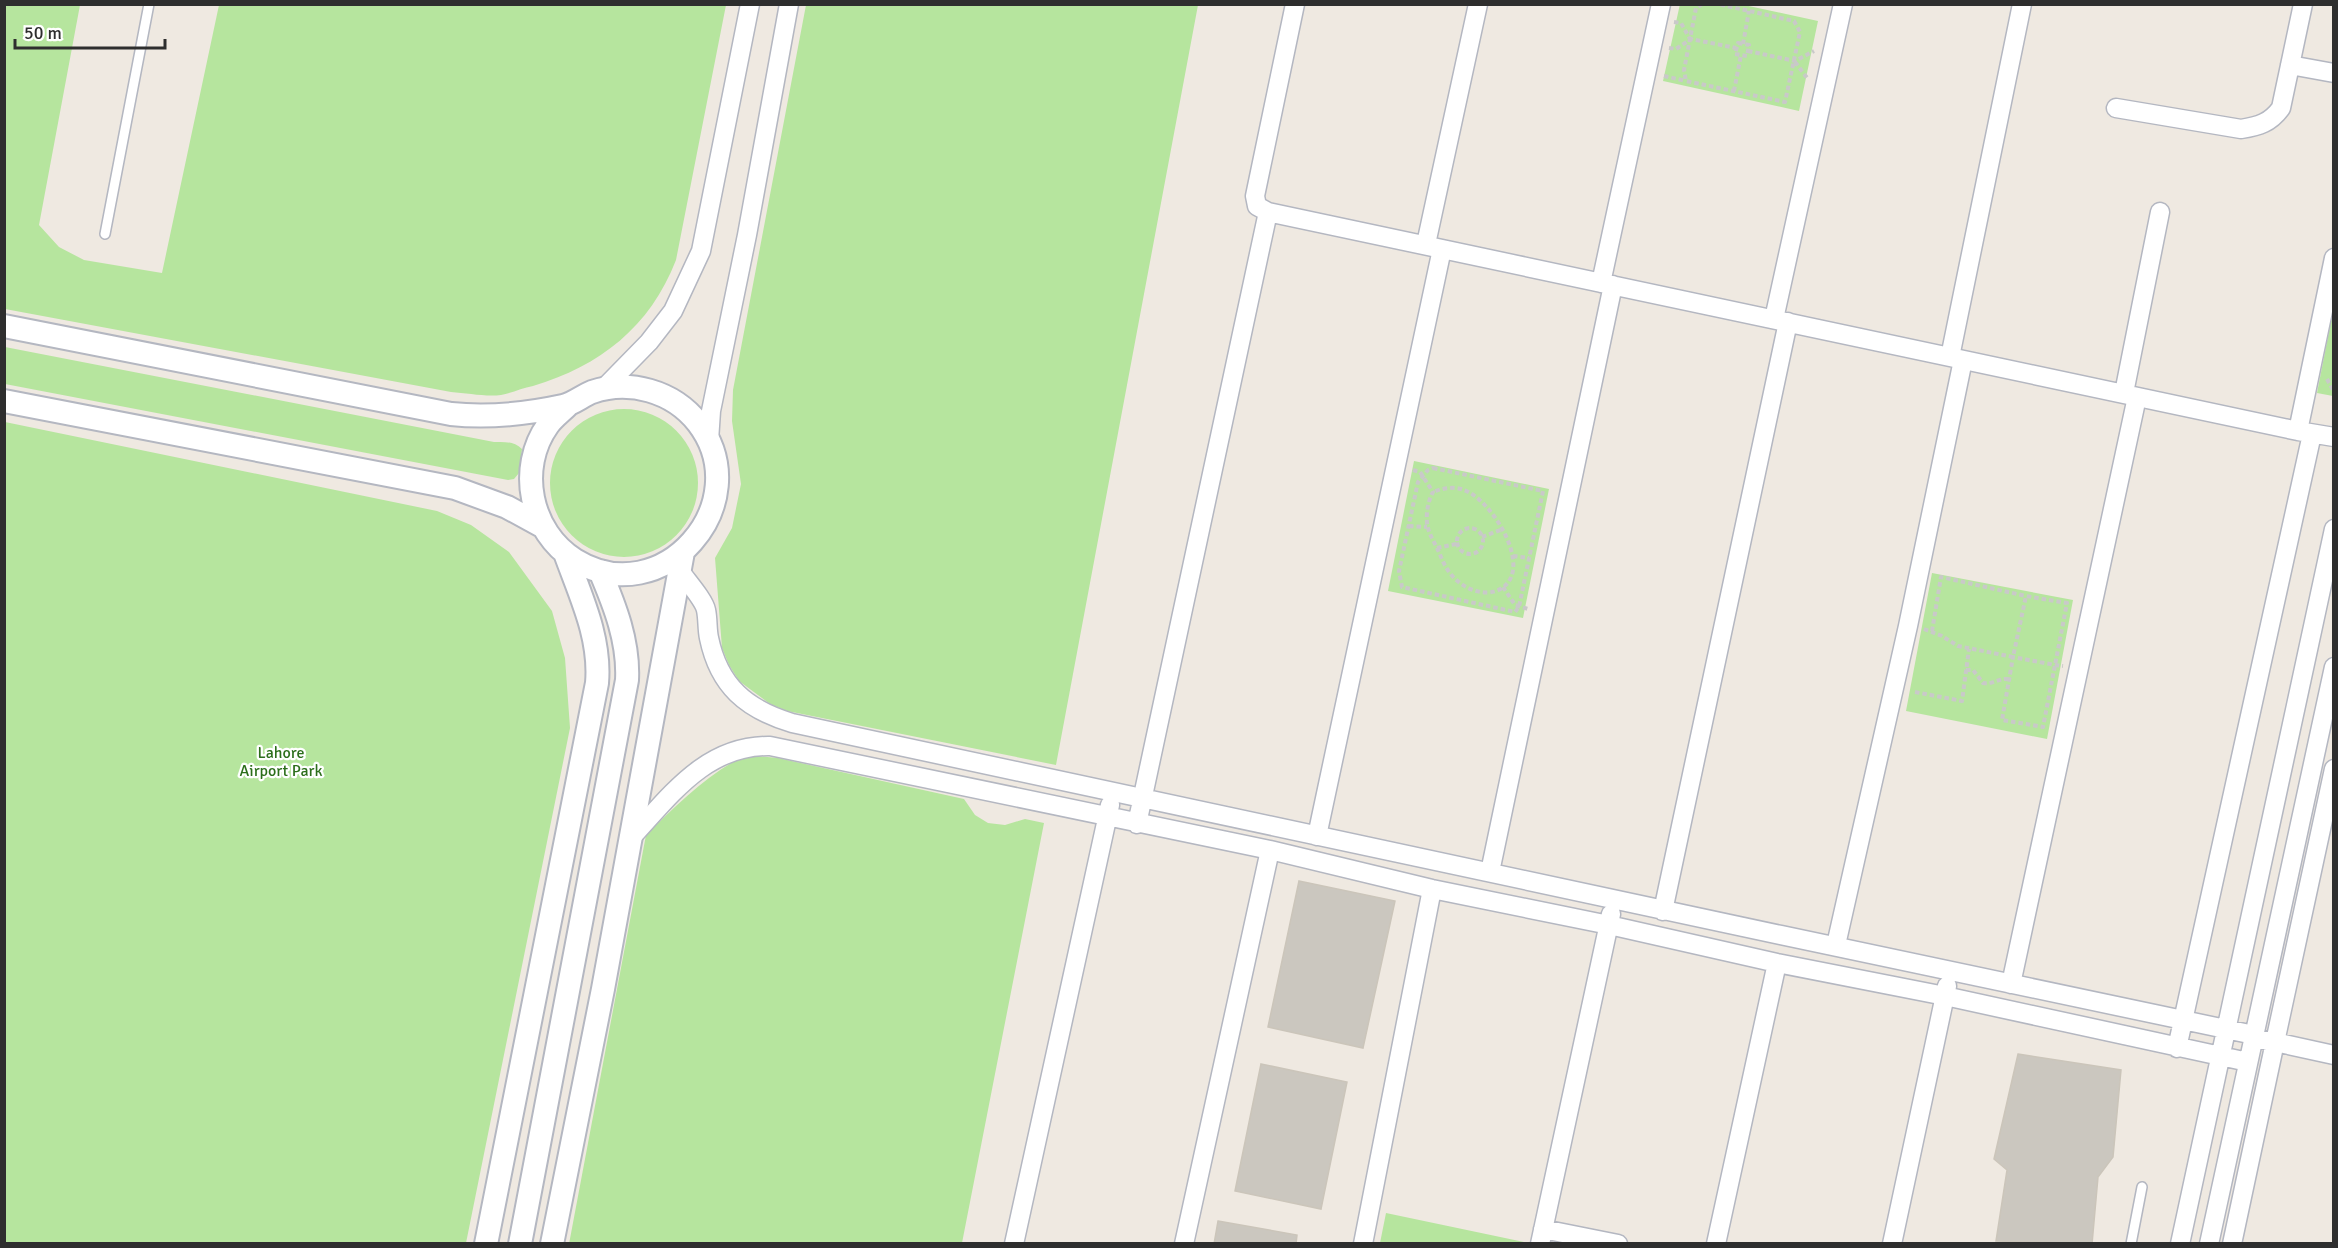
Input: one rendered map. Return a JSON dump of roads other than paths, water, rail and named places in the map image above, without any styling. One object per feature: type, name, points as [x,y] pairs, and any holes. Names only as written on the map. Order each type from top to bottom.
[{"type":"street","points":[[603,389],[649,342],[673,311],[702,251],[750,4]]},
{"type":"street","points":[[552,1244],[682,562],[711,513],[716,489],[716,472],[709,441],[711,411],[749,223],[789,4]]},
{"type":"street","points":[[1295,4],[1256,196],[1257,206],[1268,212],[2333,438]]},
{"type":"street","points":[[1317,836],[1395,466],[1478,4]]},
{"type":"street","points":[[1490,872],[1544,613],[1662,4]]},
{"type":"street","points":[[1663,911],[1843,4]]},
{"type":"street","points":[[1836,945],[1908,626],[2022,4]]},
{"type":"street","points":[[2116,108],[2241,129],[2259,126],[2273,119],[2281,108],[2303,4]]},
{"type":"street","points":[[2290,65],[2334,73]]},
{"type":"street","points":[[1137,824],[1268,212]]},
{"type":"street","points":[[2011,984],[2078,668],[2130,395],[2160,212]]},
{"type":"street","points":[[2177,1048],[2305,433],[2334,258]]},
{"type":"street","points":[[4,326],[451,414],[489,417],[567,406]]},
{"type":"street","points":[[682,562],[635,573],[600,571],[582,564],[565,553],[542,526],[533,501],[531,474],[536,448],[548,425],[567,406],[590,393],[624,386],[645,389],[665,396],[683,407],[698,423],[709,441]]},
{"type":"street","points":[[4,401],[455,488],[507,507],[542,526]]},
{"type":"street","points":[[2181,1244],[2219,1056],[2334,529]]},
{"type":"street","points":[[486,1244],[593,713],[598,670],[593,632],[565,553]]},
{"type":"street","points":[[682,562],[706,608],[709,638],[714,657],[727,682],[743,700],[769,716],[792,723],[1663,911],[1836,945],[1950,972],[2225,1029],[2334,1055]]},
{"type":"street","points":[[520,1244],[627,680],[628,667],[624,642],[615,609],[600,571]]},
{"type":"street","points":[[2209,1244],[2334,667]]},
{"type":"street","points":[[631,838],[672,794],[710,760],[730,750],[770,746],[1270,850],[1432,889],[2248,1062]]},
{"type":"street","points":[[2232,1244],[2334,769]]},
{"type":"street","points":[[1014,1244],[1112,792]]},
{"type":"street","points":[[1184,1244],[1270,850]]},
{"type":"street","points":[[1363,1244],[1432,889]]},
{"type":"street","points":[[1614,900],[1542,1236],[1618,1244]]},
{"type":"street","points":[[1716,1244],[1777,963]]},
{"type":"street","points":[[1892,1244],[1950,972]]},
{"type":"lane","points":[[105,234],[149,4]]},
{"type":"lane","points":[[2131,1244],[2142,1187]]},
{"type":"park label","name":"Lahore Airport Park","points":[[281,762]]}]
